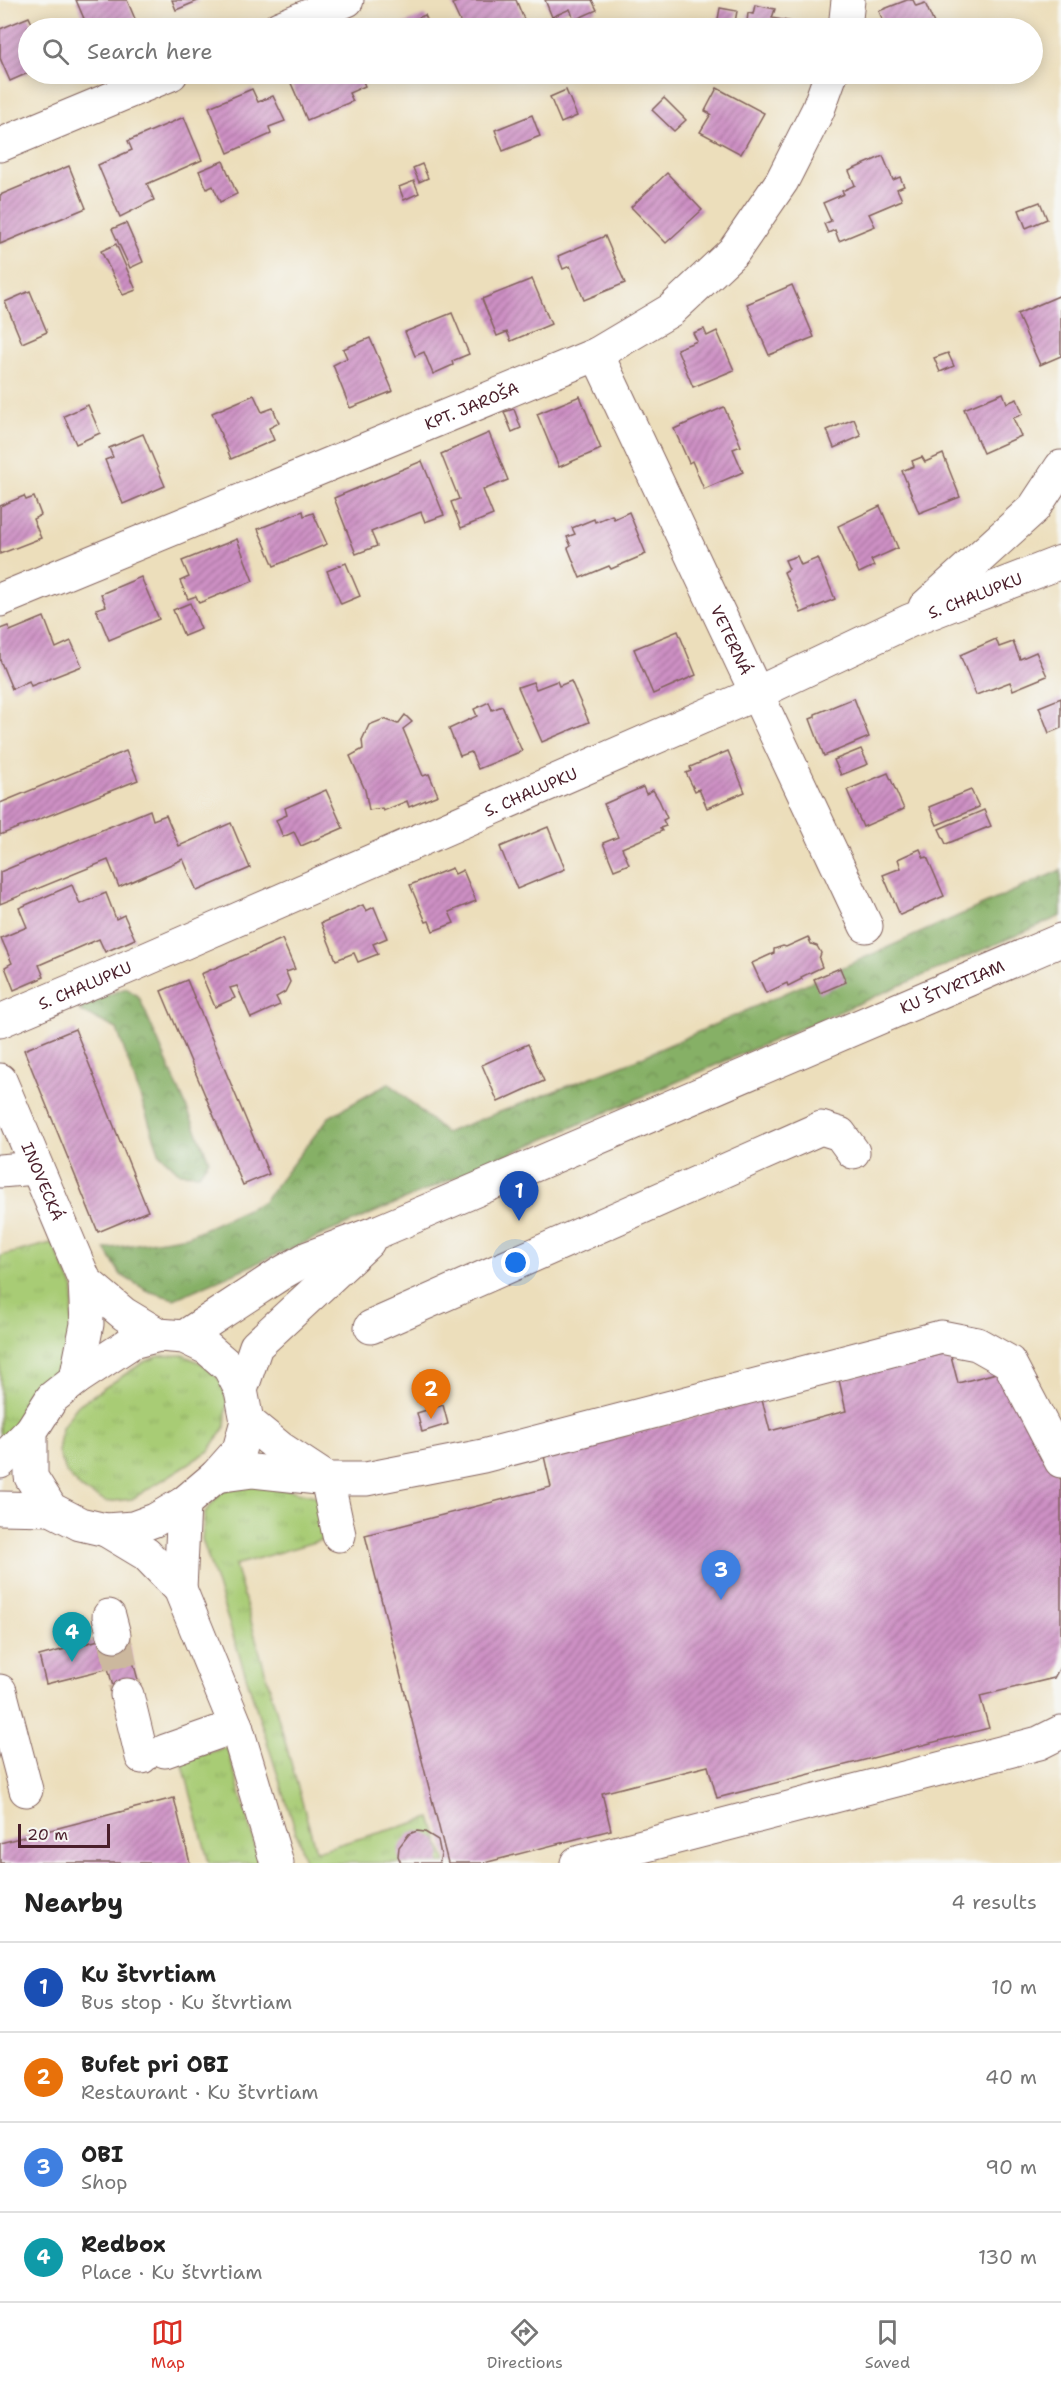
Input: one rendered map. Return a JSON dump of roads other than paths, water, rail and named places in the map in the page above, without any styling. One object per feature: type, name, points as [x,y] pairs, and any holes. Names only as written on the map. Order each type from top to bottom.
[{"type":"street","points":[[303,18],[347,0]]},
{"type":"street","points":[[846,18],[848,0]]},
{"type":"street","points":[[0,145],[147,84]]},
{"type":"street","name":"KPT. JAROŠA","points":[[0,600],[597,354],[671,310],[734,251],[782,181],[819,110],[828,84]]},
{"type":"street","name":"VETERNÁ","points":[[597,354],[866,926]]},
{"type":"street","points":[[909,621],[1034,508],[1061,467]]},
{"type":"street","name":"S. CHALUPKU","points":[[0,1021],[755,694],[909,621],[1061,562]]},
{"type":"street","name":"KU ŠTVRTIAM","points":[[0,1462],[31,1431],[52,1398],[132,1341],[171,1336],[298,1263],[380,1231],[1061,940]]},
{"type":"street","name":"INOVECKÁ","points":[[0,1080],[85,1281],[87,1324],[76,1379]]},
{"type":"street","points":[[371,1327],[821,1128],[840,1134],[853,1152]]},
{"type":"street","points":[[0,1171],[36,1168]]},
{"type":"street","name":"KU ŠTVRTIAM","points":[[241,1390],[256,1346],[380,1231]]},
{"type":"street","name":"INOVECKÁ","points":[[85,1281],[124,1314],[171,1336]]},
{"type":"street","name":"KU ŠTVRTIAM","points":[[0,1508],[51,1509],[80,1524],[106,1530],[133,1528],[155,1520],[184,1503],[216,1476],[239,1449],[247,1421],[241,1390],[229,1367],[207,1348],[171,1336]]},
{"type":"street","points":[[216,1476],[254,1471],[327,1479],[366,1479],[483,1456],[941,1337],[977,1344],[1009,1362],[1061,1461]]},
{"type":"street","points":[[247,1421],[280,1448],[327,1479],[339,1535]]},
{"type":"street","points":[[31,1431],[31,1477],[51,1509]]},
{"type":"street","points":[[180,1589],[184,1503]]},
{"type":"street","points":[[106,1530],[146,1554],[180,1589],[236,1726],[277,1863]]},
{"type":"street","points":[[0,1691],[26,1790]]},
{"type":"street","points":[[128,1695],[153,1754],[236,1726]]},
{"type":"street","points":[[577,1863],[1039,1743],[1061,1732]]},
{"type":"tunnel","points":[[114,1635],[127,1695]]},
{"type":"place","name":"Ku štvrtiam","points":[[519,1221]]},
{"type":"place","name":"Bufet pri OBI","points":[[431,1419]]},
{"type":"place","name":"OBI","points":[[721,1600]]},
{"type":"place","name":"Redbox","points":[[72,1662]]}]
